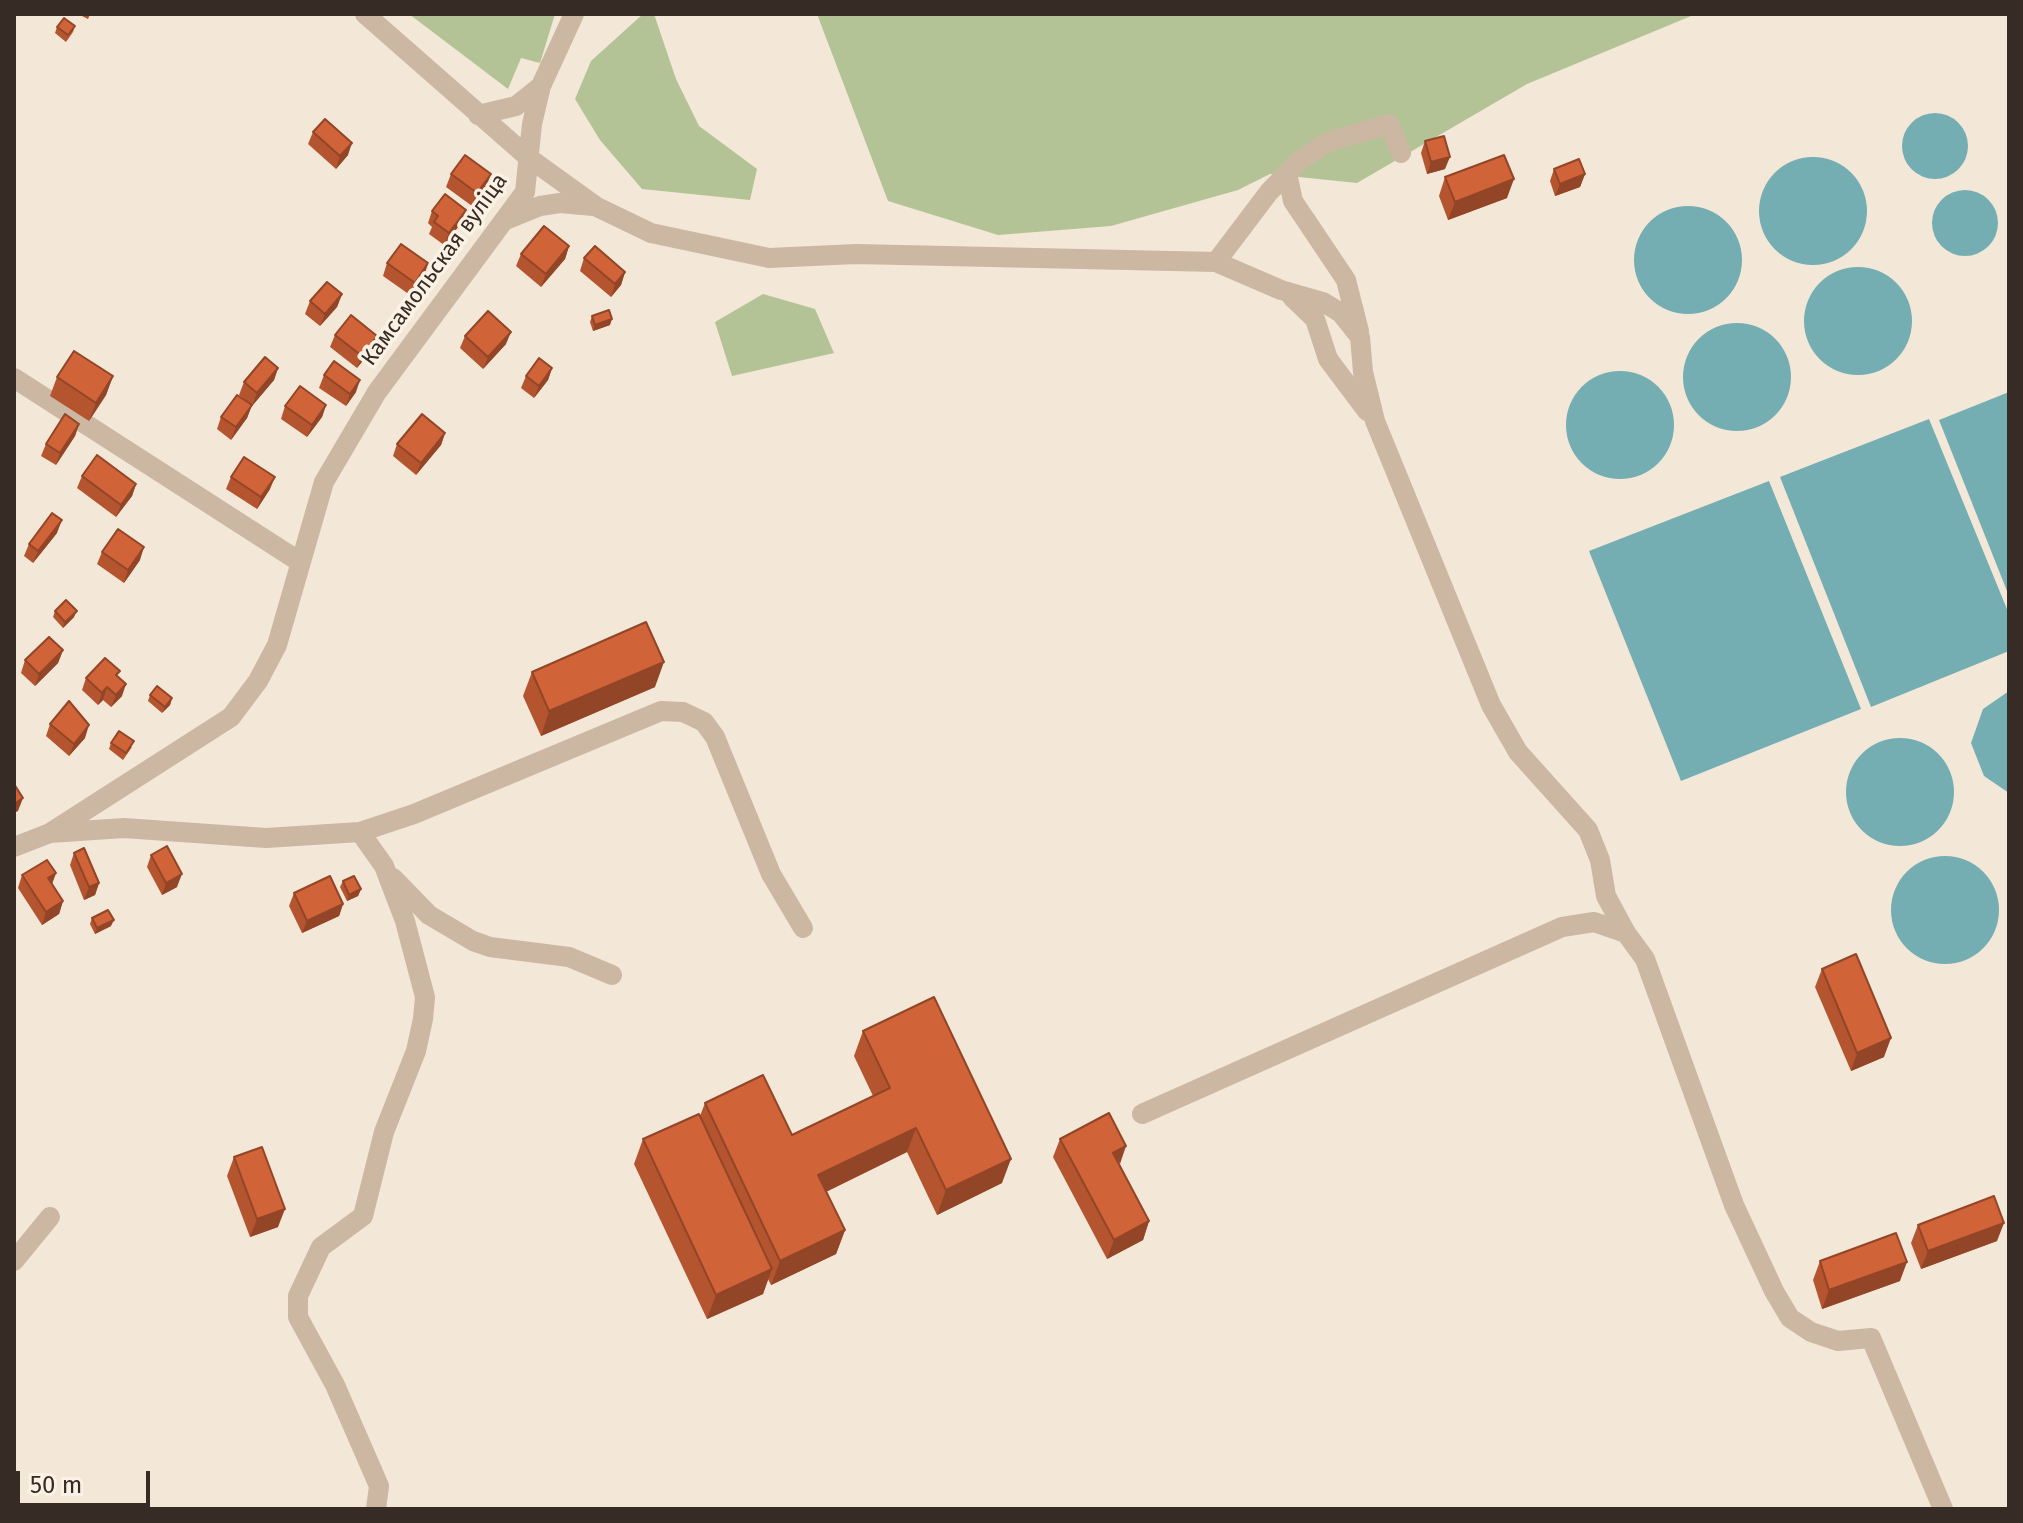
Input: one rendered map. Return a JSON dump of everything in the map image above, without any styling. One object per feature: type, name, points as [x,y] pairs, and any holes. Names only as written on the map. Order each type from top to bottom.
[{"type":"street","name":"Камсамольская вуліца","points":[[14,847],[50,833],[231,717],[258,681],[277,645],[324,482],[377,392],[525,192],[529,158],[365,14]]},
{"type":"street","points":[[574,14],[541,86],[532,124],[529,158],[597,207],[651,233],[769,258],[856,254],[1216,262],[1303,303],[1315,319],[1328,359],[1375,421]]},
{"type":"street","points":[[478,115],[522,104],[541,86]]},
{"type":"street","points":[[1216,262],[1287,173],[1328,142],[1389,124],[1401,153]]},
{"type":"street","points":[[1287,173],[1293,201],[1346,280],[1375,421],[1496,715],[1518,752],[1588,830],[1600,860],[1606,896],[1626,933],[1645,959],[1734,1205],[1774,1291],[1790,1318],[1811,1332],[1838,1341],[1871,1338],[1943,1509]]},
{"type":"street","points":[[504,222],[540,206],[560,203],[597,207]]},
{"type":"street","points":[[1281,290],[1323,302],[1341,313],[1360,337]]},
{"type":"street","points":[[14,378],[300,562]]},
{"type":"street","name":"Камсамольская вуліца","points":[[50,833],[124,828],[266,838],[360,832],[414,814],[661,711],[683,712],[704,722],[715,737],[771,874],[803,928]]},
{"type":"street","points":[[360,832],[402,890],[450,930],[490,947],[569,957],[612,975]]},
{"type":"street","points":[[376,1509],[379,1486],[335,1385],[298,1317],[298,1296],[321,1247],[363,1216],[384,1132],[416,1051],[423,1019],[423,986],[405,921],[384,866]]},
{"type":"street","points":[[1142,1114],[1562,927],[1594,922],[1626,933]]},
{"type":"street","points":[[14,1261],[50,1217]]},
{"type":"green space","points":[[409,14],[555,14],[540,63],[521,58],[508,89]]},
{"type":"green space","points":[[643,14],[654,14],[676,79],[699,126],[757,169],[750,200],[642,189],[600,140],[575,99],[591,61]]},
{"type":"green space","points":[[817,14],[1696,14],[1527,84],[1357,183],[1270,174],[1238,190],[1111,226],[998,235],[888,201]]},
{"type":"green space","points":[[763,294],[815,309],[834,353],[732,376],[715,322]]},
{"type":"water","points":[[1941,113],[1959,122],[1966,133],[1966,159],[1959,170],[1948,177],[1929,179],[1911,170],[1904,159],[1902,140],[1911,122],[1922,115]]},
{"type":"water","points":[[1813,157],[1834,161],[1851,173],[1863,190],[1867,211],[1863,232],[1851,249],[1834,261],[1813,265],[1792,261],[1775,249],[1763,232],[1759,211],[1763,190],[1775,173],[1792,161]]},
{"type":"water","points":[[1971,190],[1989,199],[1996,210],[1996,236],[1989,247],[1978,254],[1959,256],[1941,247],[1934,236],[1932,217],[1941,199],[1952,192]]},
{"type":"water","points":[[1688,206],[1709,210],[1726,222],[1738,239],[1742,260],[1738,281],[1726,298],[1709,310],[1688,314],[1667,310],[1650,298],[1638,281],[1634,260],[1638,239],[1650,222],[1667,210]]},
{"type":"water","points":[[1858,267],[1879,271],[1896,283],[1908,300],[1912,321],[1908,342],[1896,359],[1879,371],[1858,375],[1837,371],[1820,359],[1808,342],[1804,321],[1808,300],[1820,283],[1837,271]]},
{"type":"water","points":[[1737,323],[1758,327],[1775,339],[1787,356],[1791,377],[1787,398],[1775,415],[1758,427],[1737,431],[1716,427],[1699,415],[1687,398],[1683,377],[1687,356],[1699,339],[1716,327]]},
{"type":"water","points":[[1620,371],[1641,375],[1658,387],[1670,404],[1674,425],[1670,446],[1658,463],[1641,475],[1620,479],[1599,475],[1582,463],[1570,446],[1566,425],[1570,404],[1582,387],[1599,375]]},
{"type":"water","points":[[2009,392],[2009,596],[1939,420]]},
{"type":"water","points":[[1929,419],[2009,614],[2009,651],[1871,707],[1780,477]]},
{"type":"water","points":[[1769,481],[1861,709],[1681,781],[1589,551]]},
{"type":"water","points":[[2009,691],[2009,793],[1984,776],[1971,743],[1983,709]]},
{"type":"water","points":[[1900,738],[1921,742],[1938,754],[1950,771],[1954,792],[1950,813],[1938,830],[1921,842],[1900,846],[1879,842],[1862,830],[1850,813],[1846,792],[1850,771],[1862,754],[1879,742]]},
{"type":"water","points":[[1945,856],[1966,860],[1983,872],[1995,889],[1999,910],[1995,931],[1983,948],[1966,960],[1945,964],[1924,960],[1907,948],[1895,931],[1891,910],[1895,889],[1907,872],[1924,860]]},
{"type":"building","points":[[64,18],[75,26],[68,35],[57,27]]},
{"type":"building","points":[[325,119],[352,143],[340,156],[313,132]]},
{"type":"building","points":[[1444,136],[1450,157],[1431,162],[1425,141]]},
{"type":"building","points":[[465,155],[491,174],[477,193],[451,174]]},
{"type":"building","points":[[1504,155],[1514,179],[1455,202],[1445,177]]},
{"type":"building","points":[[1579,159],[1585,174],[1560,184],[1554,169]]},
{"type":"building","points":[[445,194],[466,210],[449,233],[434,222],[438,216],[432,211]]},
{"type":"building","points":[[544,226],[569,246],[546,274],[521,254]]},
{"type":"building","points":[[401,244],[428,263],[415,283],[387,263]]},
{"type":"building","points":[[595,246],[625,272],[615,284],[584,258]]},
{"type":"building","points":[[327,282],[342,294],[325,314],[310,301]]},
{"type":"building","points":[[609,310],[612,319],[595,325],[592,316]]},
{"type":"building","points":[[488,311],[511,332],[488,357],[465,336]]},
{"type":"building","points":[[351,315],[377,336],[362,356],[335,335]]},
{"type":"building","points":[[74,351],[113,376],[96,403],[57,377]]},
{"type":"building","points":[[265,357],[278,368],[257,393],[244,382]]},
{"type":"building","points":[[539,358],[552,368],[539,386],[526,376]]},
{"type":"building","points":[[334,361],[360,380],[350,394],[324,375]]},
{"type":"building","points":[[300,386],[326,405],[312,425],[285,406]]},
{"type":"building","points":[[237,395],[252,405],[236,427],[221,417]]},
{"type":"building","points":[[65,414],[79,424],[60,453],[46,444]]},
{"type":"building","points":[[422,414],[445,433],[421,463],[397,444]]},
{"type":"building","points":[[97,455],[136,484],[121,505],[82,476]]},
{"type":"building","points":[[244,457],[275,477],[261,497],[231,477]]},
{"type":"building","points":[[52,513],[62,520],[38,551],[29,544]]},
{"type":"building","points":[[118,529],[144,547],[128,570],[102,552]]},
{"type":"building","points":[[66,600],[77,611],[65,622],[55,611]]},
{"type":"building","points":[[646,622],[664,662],[549,711],[532,672]]},
{"type":"building","points":[[49,637],[63,650],[39,674],[25,660]]},
{"type":"building","points":[[105,658],[120,671],[116,675],[126,684],[116,695],[107,687],[102,693],[86,678]]},
{"type":"building","points":[[157,686],[172,698],[165,707],[150,695]]},
{"type":"building","points":[[69,701],[89,725],[74,744],[50,724]]},
{"type":"building","points":[[119,731],[134,741],[126,753],[111,743]]},
{"type":"building","points":[[14,784],[23,798],[14,804]]},
{"type":"building","points":[[167,846],[182,874],[166,883],[151,855]]},
{"type":"building","points":[[84,848],[99,883],[89,887],[74,853]]},
{"type":"building","points":[[47,860],[56,873],[48,878],[63,901],[46,912],[22,875]]},
{"type":"building","points":[[330,876],[343,904],[307,921],[294,893]]},
{"type":"building","points":[[354,876],[361,889],[349,895],[343,881]]},
{"type":"building","points":[[108,910],[114,920],[97,928],[92,918]]},
{"type":"building","points":[[1856,954],[1891,1038],[1857,1053],[1822,969]]},
{"type":"building","points":[[934,997],[1011,1159],[946,1190],[916,1128],[818,1175],[845,1230],[780,1261],[705,1103],[763,1075],[792,1135],[890,1088],[863,1031]]},
{"type":"building","points":[[1109,1113],[1126,1146],[1113,1153],[1149,1221],[1114,1240],[1060,1139]]},
{"type":"building","points":[[699,1114],[772,1269],[716,1295],[643,1139]]},
{"type":"building","points":[[262,1147],[285,1209],[257,1219],[234,1157]]},
{"type":"building","points":[[1994,1196],[2004,1223],[1928,1251],[1918,1225]]},
{"type":"building","points":[[1896,1233],[1907,1262],[1829,1290],[1820,1261]]}]
